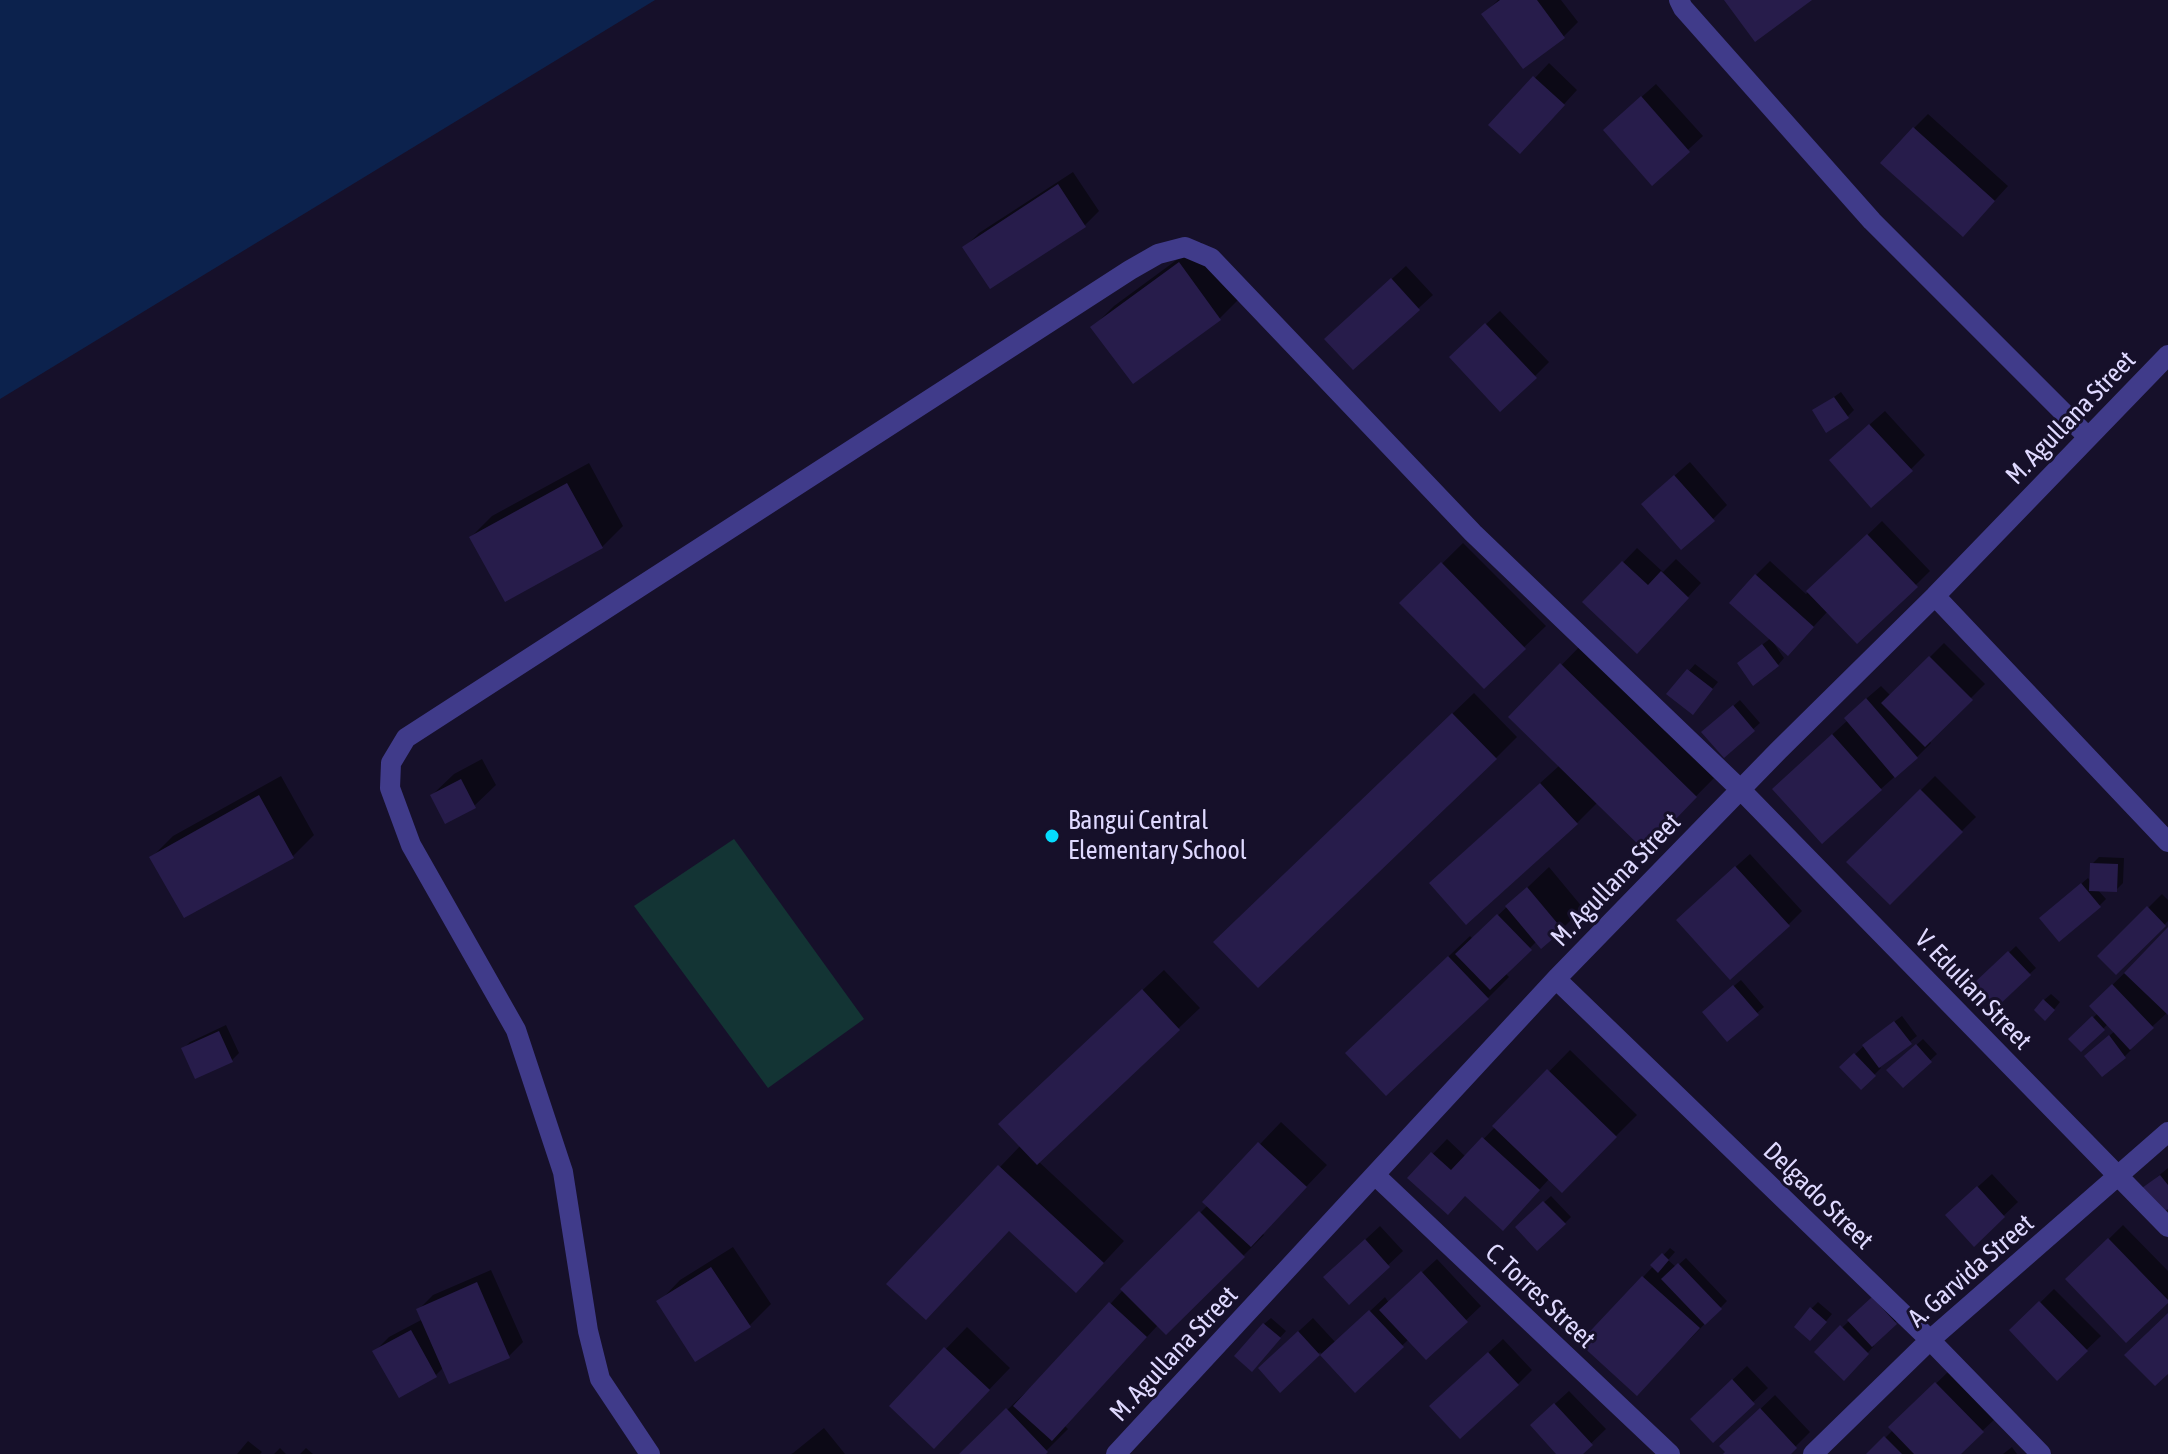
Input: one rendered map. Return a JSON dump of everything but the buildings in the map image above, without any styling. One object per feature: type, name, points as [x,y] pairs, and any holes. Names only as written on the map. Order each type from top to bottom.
[{"type":"street","points":[[1679,0],[1872,221],[2088,437]]},
{"type":"street","name":"V. Edulian Street","points":[[650,1454],[600,1379],[588,1331],[563,1172],[516,1030],[411,845],[390,788],[391,763],[406,738],[1130,270],[1158,254],[1185,247],[1211,258],[1473,533],[1741,790],[2168,1227]]},
{"type":"street","name":"M. Agullana Street","points":[[1116,1454],[1556,979],[1935,596],[2168,355]]},
{"type":"street","points":[[1935,596],[2168,842]]},
{"type":"street","name":"Delgado Street","points":[[1556,979],[1930,1340],[2041,1454]]},
{"type":"street","name":"A. Garvida Street","points":[[1813,1454],[1930,1340],[2168,1132]]},
{"type":"street","name":"C. Torres Street","points":[[1375,1175],[1670,1454]]},
{"type":"green space","points":[[734,839],[864,1019],[768,1088],[634,906]]},
{"type":"water","points":[[0,0],[655,0],[0,399]]},
{"type":"place","name":"Bangui Central Elementary School","points":[[1052,836]]}]
